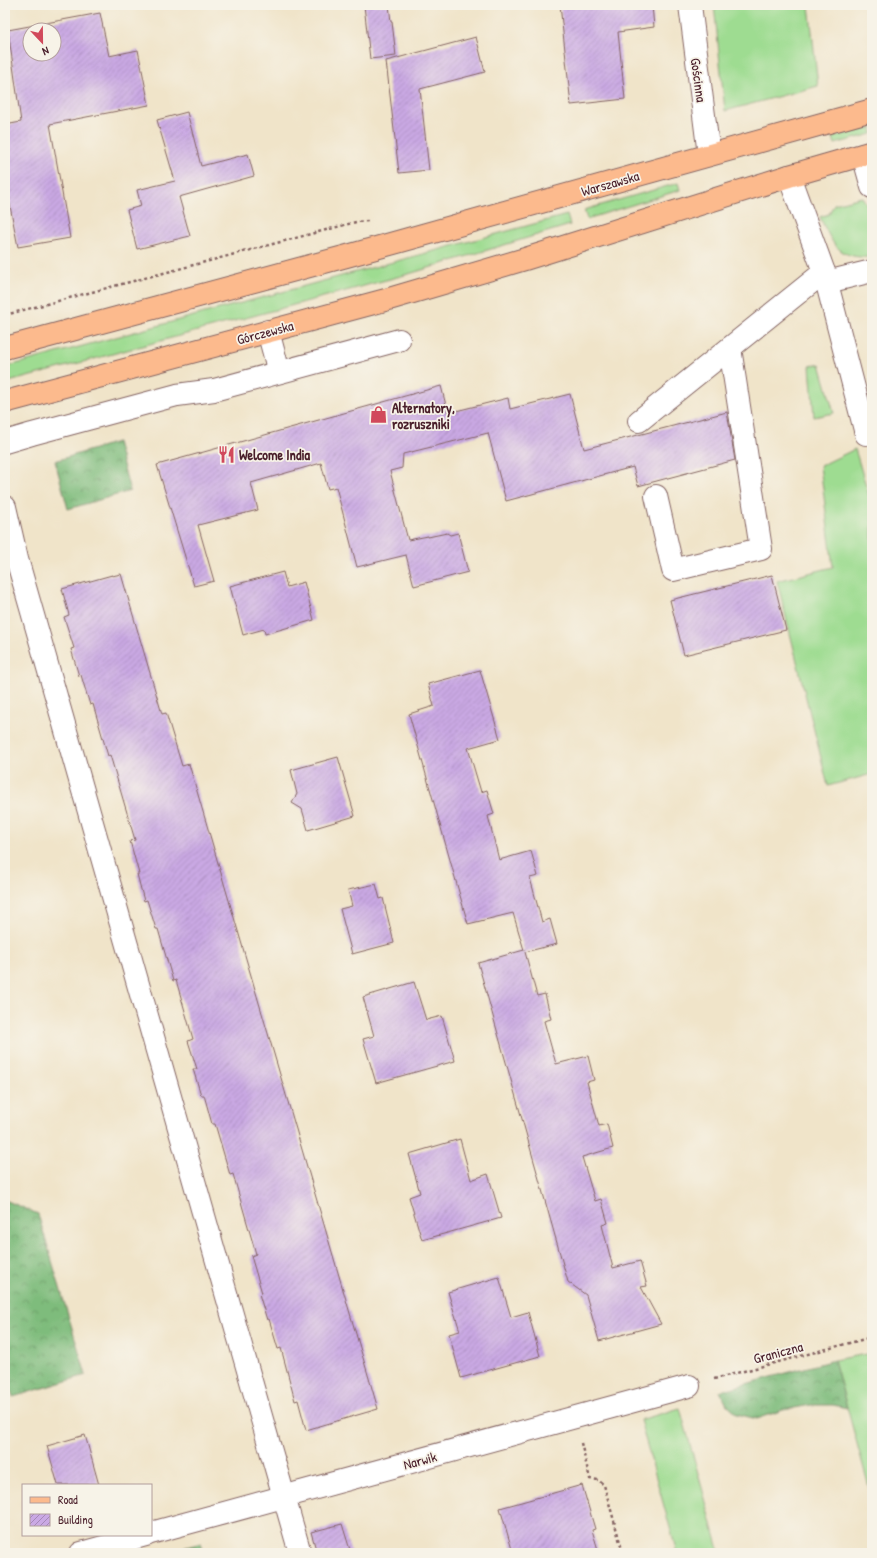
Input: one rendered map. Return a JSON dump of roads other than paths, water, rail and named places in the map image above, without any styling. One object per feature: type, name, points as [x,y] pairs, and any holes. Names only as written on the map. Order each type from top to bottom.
[{"type":"main road","name":"Warszawska","points":[[5,348],[347,256],[872,110]]},
{"type":"main road","points":[[789,176],[867,154]]},
{"type":"main road","name":"Górczewska","points":[[5,402],[389,300],[789,176]]},
{"type":"street","name":"Gościnna","points":[[690,5],[709,155]]},
{"type":"street","points":[[867,154],[872,187]]},
{"type":"street","points":[[789,176],[825,277],[866,434],[872,432]]},
{"type":"street","points":[[639,421],[730,348],[825,277],[872,270]]},
{"type":"street","points":[[268,331],[276,361],[277,372]]},
{"type":"street","points":[[5,442],[178,395],[214,390],[399,340]]},
{"type":"street","points":[[656,496],[673,570],[761,549],[730,348]]},
{"type":"street","points":[[5,507],[17,559],[300,1553]]},
{"type":"street","name":"Narwik","points":[[152,1534],[284,1496],[689,1386]]},
{"type":"street","points":[[81,1553],[142,1536]]},
{"type":"place","name":"Alternatory, rozruszniki","points":[[379,415]]},
{"type":"place","name":"Welcome India","points":[[226,454]]}]
